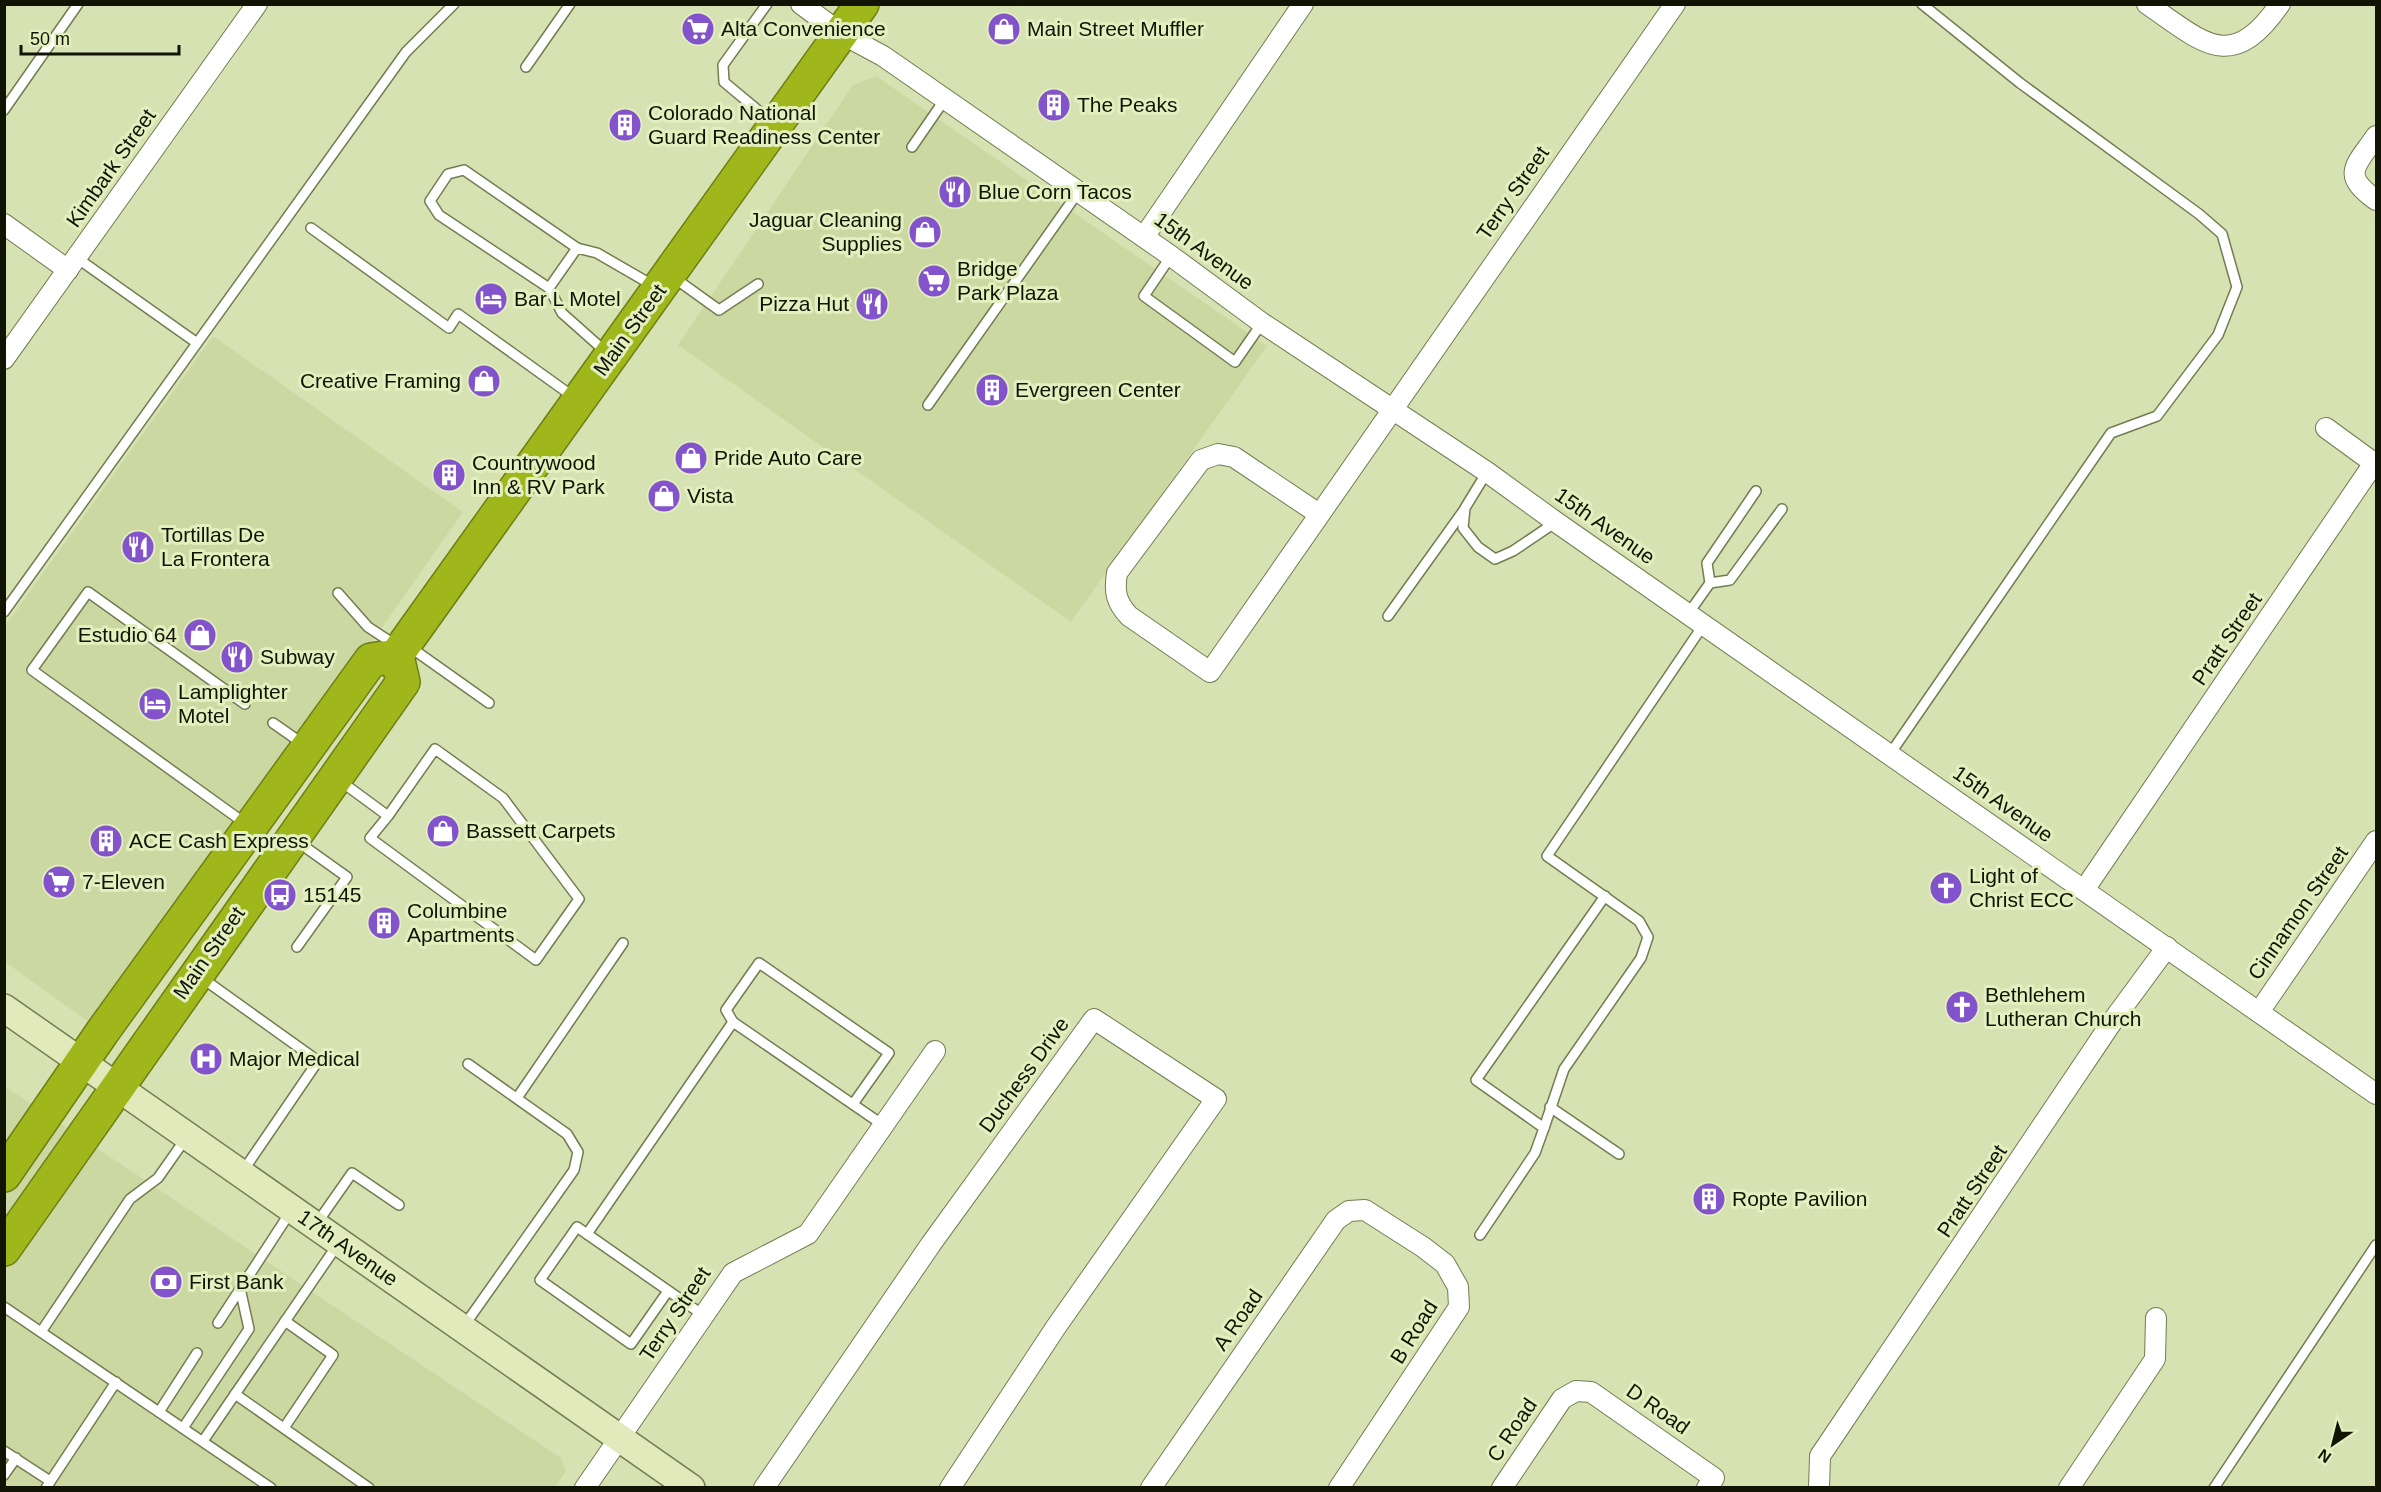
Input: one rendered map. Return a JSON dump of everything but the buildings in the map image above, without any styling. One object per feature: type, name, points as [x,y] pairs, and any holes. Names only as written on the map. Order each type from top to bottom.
[{"type":"highway","name":"Main Street","points":[[4,1174],[81,1062],[371,660],[401,650],[862,4]]},
{"type":"highway","name":"Main Street","points":[[4,1249],[116,1086],[402,682],[401,650]]},
{"type":"main road","name":"17th Avenue","points":[[4,1008],[691,1488]]},
{"type":"street","name":"Kimbark Street","points":[[4,359],[257,4]]},
{"type":"street","name":"15th Avenue","points":[[801,4],[842,34],[883,56],[1079,191],[1262,323],[1487,472],[2259,1012],[2373,1084]]},
{"type":"street","points":[[1144,237],[1303,4]]},
{"type":"street","name":"Terry Street","points":[[1319,514],[1234,457],[1218,454],[1201,460],[1117,573],[1114,592],[1120,607],[1129,616],[1209,672],[1675,4]]},
{"type":"street","points":[[2147,4],[2206,44],[2222,46],[2237,43],[2257,33],[2280,4]]},
{"type":"street","points":[[2376,136],[2355,167],[2354,175],[2359,188],[2376,200]]},
{"type":"street","points":[[4,224],[73,264]]},
{"type":"street","name":"Pratt Street","points":[[2084,890],[2374,463],[2326,428]]},
{"type":"street","name":"Cinnamon Street","points":[[2259,1012],[2376,841]]},
{"type":"street","name":"Pratt Street","points":[[1820,1488],[1818,1462],[2114,1019],[2167,947]]},
{"type":"street","name":"Duchess Drive","points":[[764,1488],[931,1244],[1094,1019],[1216,1099],[1056,1328],[950,1488]]},
{"type":"street","name":"Terry Street","points":[[585,1488],[733,1273],[808,1234],[935,1051]]},
{"type":"street","name":"A Road","points":[[1151,1488],[1336,1220],[1349,1211],[1365,1210],[1380,1217]]},
{"type":"street","name":"B Road","points":[[1339,1488],[1459,1307],[1458,1287],[1444,1264],[1380,1217]]},
{"type":"street","points":[[2069,1488],[2155,1359],[2156,1318]]},
{"type":"street","name":"D Road","points":[[1562,1399],[1575,1391],[1591,1392],[1714,1478],[1707,1488]]},
{"type":"street","name":"C Road","points":[[1502,1488],[1562,1399]]},
{"type":"lane","points":[[4,110],[78,4]]},
{"type":"lane","points":[[4,612],[406,52],[454,4]]},
{"type":"lane","points":[[526,67],[570,4]]},
{"type":"lane","points":[[766,4],[723,65],[724,82],[776,126]]},
{"type":"lane","points":[[1890,754],[2111,433],[2157,416],[2218,335],[2237,287],[2222,234],[2199,214],[2020,84],[1922,4]]},
{"type":"lane","points":[[912,147],[945,99]]},
{"type":"lane","points":[[611,356],[562,313],[549,288],[439,215],[430,201],[448,174],[464,170],[577,248],[597,253],[664,282],[719,310],[758,285]]},
{"type":"lane","points":[[928,405],[1079,191]]},
{"type":"lane","points":[[311,228],[449,328],[458,314],[579,401]]},
{"type":"lane","points":[[549,288],[577,248]]},
{"type":"lane","points":[[1171,256],[1144,296],[1235,362],[1262,323]]},
{"type":"lane","points":[[73,264],[197,343]]},
{"type":"lane","points":[[1388,616],[1465,508],[1487,472]]},
{"type":"lane","points":[[1480,1236],[1535,1153],[1564,1069],[1641,958],[1648,937],[1639,921],[1547,856],[1696,619],[1710,583],[1707,563],[1756,491]]},
{"type":"lane","points":[[1465,508],[1463,528],[1478,546],[1495,559],[1513,552],[1556,522]]},
{"type":"lane","points":[[1710,583],[1730,580],[1782,509]]},
{"type":"lane","points":[[246,704],[88,592],[32,670],[250,828]]},
{"type":"lane","points":[[338,593],[368,627],[401,650],[489,703]]},
{"type":"lane","points":[[273,723],[308,748]]},
{"type":"lane","points":[[435,749],[503,798],[579,899],[536,960],[370,838],[388,816],[435,749]]},
{"type":"lane","points":[[334,777],[388,816]]},
{"type":"lane","points":[[291,837],[347,878],[297,947]]},
{"type":"lane","points":[[1544,1128],[1476,1080],[1605,897]]},
{"type":"lane","points":[[517,1098],[622,943]]},
{"type":"lane","points":[[853,1104],[889,1053],[759,963],[726,1010],[733,1022],[883,1125]]},
{"type":"lane","points":[[195,974],[318,1061],[241,1173]]},
{"type":"lane","points":[[587,1234],[733,1022]]},
{"type":"lane","points":[[463,1328],[574,1170],[578,1152],[567,1134],[468,1064]]},
{"type":"lane","points":[[1550,1107],[1619,1154]]},
{"type":"lane","points":[[41,1332],[130,1199],[158,1178],[187,1136]]},
{"type":"lane","points":[[315,1225],[352,1173],[399,1205]]},
{"type":"lane","points":[[218,1323],[292,1209]]},
{"type":"lane","points":[[668,1291],[631,1344],[540,1280],[577,1227],[703,1315]]},
{"type":"lane","points":[[203,1441],[340,1242]]},
{"type":"lane","points":[[2214,1488],[2376,1245]]},
{"type":"lane","points":[[183,1428],[249,1329],[240,1288]]},
{"type":"lane","points":[[4,1307],[203,1441],[256,1483],[271,1488]]},
{"type":"lane","points":[[284,1428],[333,1355],[285,1322]]},
{"type":"lane","points":[[159,1412],[198,1353]]},
{"type":"lane","points":[[4,1451],[48,1484],[116,1382]]},
{"type":"lane","points":[[235,1394],[369,1488]]},
{"type":"lane","points":[[4,1475],[16,1458]]},
{"type":"shaded area","points":[[876,76],[1267,346],[1071,622],[678,345],[853,85]]},
{"type":"shaded area","points":[[213,336],[463,512],[100,1030],[5,962],[5,626]]},
{"type":"shaded area","points":[[4,1086],[561,1458],[566,1471],[555,1487],[5,1487]]},
{"type":"place","name":"Alta Convenience","points":[[698,29]]},
{"type":"place","name":"Main Street Muffler","points":[[1004,29]]},
{"type":"place","name":"The Peaks","points":[[1054,105]]},
{"type":"place","name":"Colorado National Guard Readiness Center","points":[[625,125]]},
{"type":"place","name":"Blue Corn Tacos","points":[[955,192]]},
{"type":"place","name":"Jaguar Cleaning Supplies","points":[[925,232]]},
{"type":"place","name":"Bridge Park Plaza","points":[[934,281]]},
{"type":"place","name":"Bar L Motel","points":[[491,299]]},
{"type":"place","name":"Pizza Hut","points":[[872,304]]},
{"type":"place","name":"Creative Framing","points":[[484,381]]},
{"type":"place","name":"Evergreen Center","points":[[992,390]]},
{"type":"place","name":"Pride Auto Care","points":[[691,458]]},
{"type":"place","name":"Countrywood Inn & RV Park","points":[[449,475]]},
{"type":"place","name":"Vista","points":[[664,496]]},
{"type":"place","name":"Tortillas De La Frontera","points":[[138,547]]},
{"type":"place","name":"Estudio 64","points":[[200,635]]},
{"type":"place","name":"Subway","points":[[237,657]]},
{"type":"place","name":"Lamplighter Motel","points":[[155,704]]},
{"type":"place","name":"Bassett Carpets","points":[[443,831]]},
{"type":"place","name":"ACE Cash Express","points":[[106,841]]},
{"type":"place","name":"7-Eleven","points":[[59,882]]},
{"type":"place","name":"Light of Christ ECC","points":[[1946,888]]},
{"type":"place","name":"15145","points":[[280,895]]},
{"type":"place","name":"Columbine Apartments","points":[[384,923]]},
{"type":"place","name":"Bethlehem Lutheran Church","points":[[1962,1007]]},
{"type":"place","name":"Major Medical","points":[[206,1059]]},
{"type":"place","name":"Ropte Pavilion","points":[[1709,1199]]},
{"type":"place","name":"First Bank","points":[[166,1282]]}]
